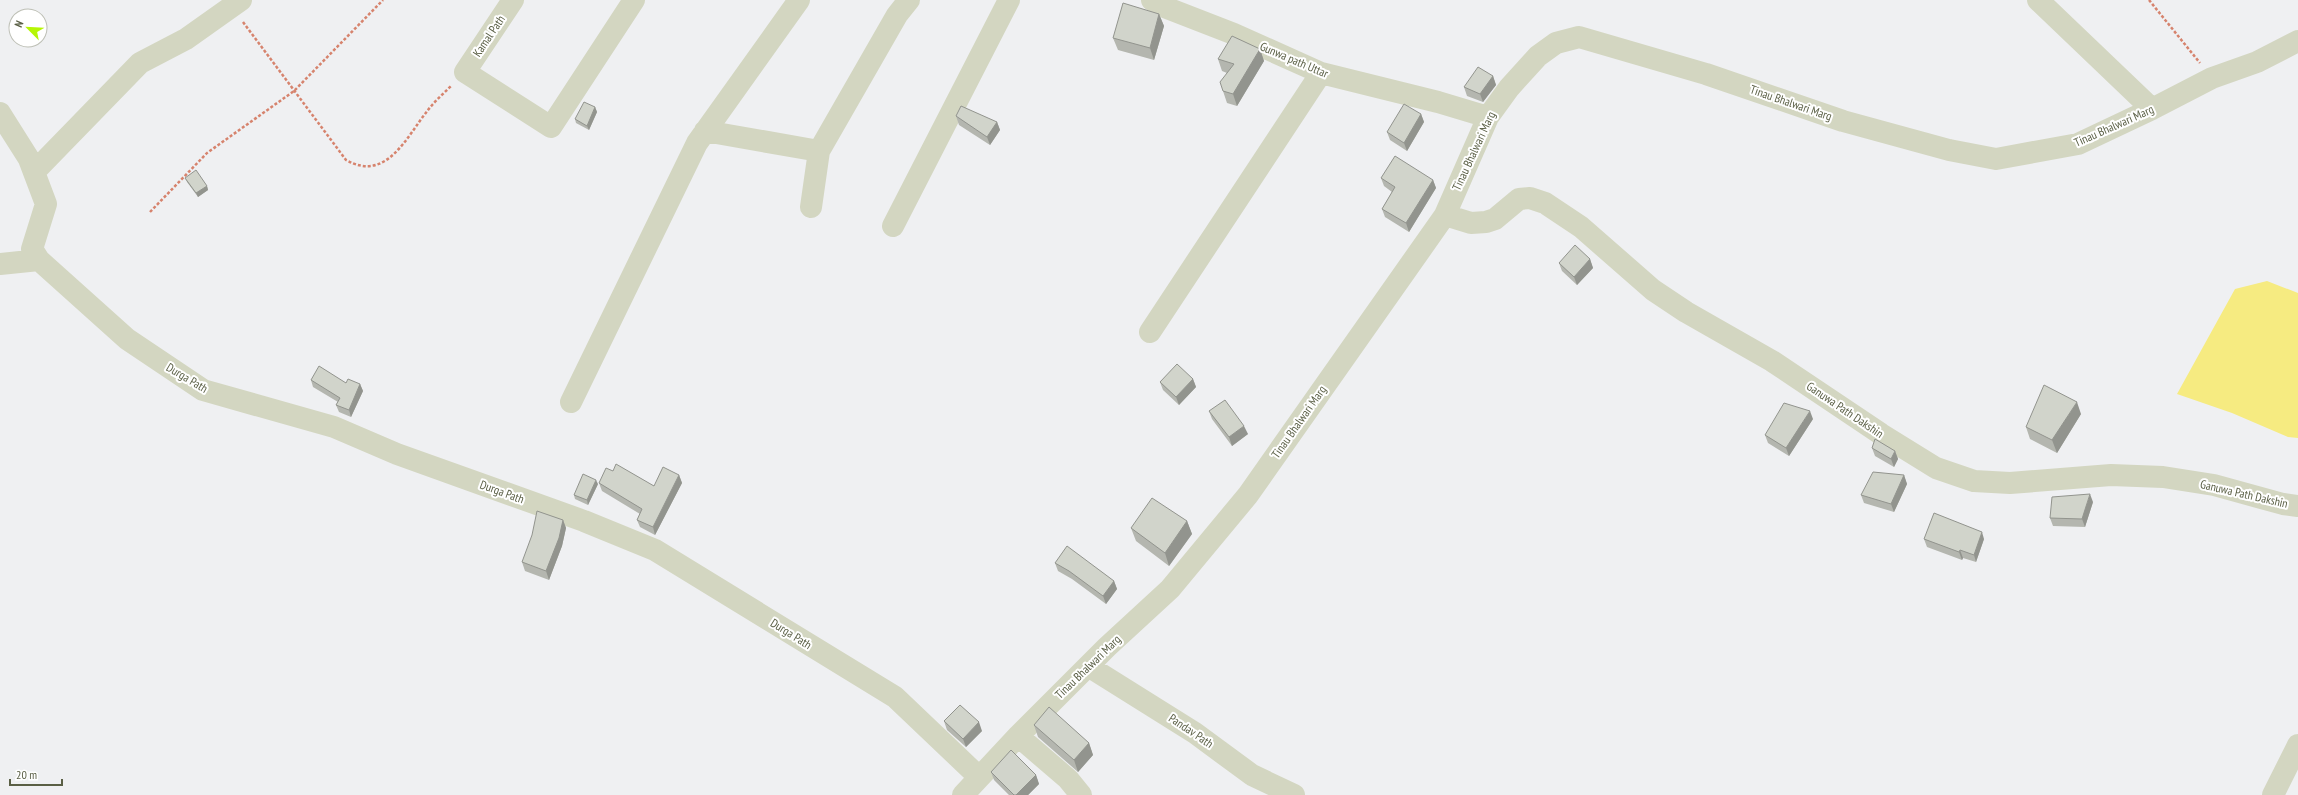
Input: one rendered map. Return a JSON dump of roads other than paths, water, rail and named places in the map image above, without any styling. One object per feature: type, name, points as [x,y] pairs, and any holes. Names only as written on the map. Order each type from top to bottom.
[{"type":"street","name":"Kamal Path","points":[[513,0],[465,72],[551,127],[634,0]]},
{"type":"street","points":[[571,402],[697,143],[799,0]]},
{"type":"street","points":[[811,208],[819,151],[897,15],[909,0]]},
{"type":"street","points":[[893,226],[1009,0]]},
{"type":"street","name":"Gunwa path Uttar","points":[[1152,0],[1167,8],[1234,34],[1321,73],[1438,102],[1488,117]]},
{"type":"street","points":[[2038,0],[2152,109]]},
{"type":"street","points":[[35,171],[140,63],[186,39],[211,19],[236,4]]},
{"type":"street","name":"Tinau Bhalwari Marg","points":[[963,795],[1018,736],[1088,666],[1170,589],[1248,495],[1445,215],[1488,117],[1509,88],[1538,56],[1556,43],[1579,37],[1706,74],[1843,121],[1949,150],[1996,159],[2078,144],[2152,109],[2212,78],[2257,62],[2298,41]]},
{"type":"street","points":[[1150,332],[1321,73]]},
{"type":"street","points":[[0,113],[35,171],[46,204],[32,249],[39,260],[2,263]]},
{"type":"street","points":[[705,131],[819,151]]},
{"type":"street","name":"Ganuwa Path Dakshin","points":[[1445,215],[1471,223],[1486,222],[1495,219],[1519,199],[1530,198],[1544,203],[1581,227],[1653,290],[1686,312],[1772,361],[1881,434],[1936,468],[1974,481],[2010,483],[2111,475],[2163,477],[2214,485],[2283,504],[2298,506]]},
{"type":"street","name":"Durga Path","points":[[39,260],[127,339],[203,390],[334,427],[397,454],[584,521],[654,550],[895,697],[979,777]]},
{"type":"street","name":"Pandav Path","points":[[1088,666],[1195,732],[1252,775],[1294,795]]},
{"type":"street","points":[[1018,736],[1068,779],[1081,795]]},
{"type":"street","points":[[2273,795],[2295,760]]}]
